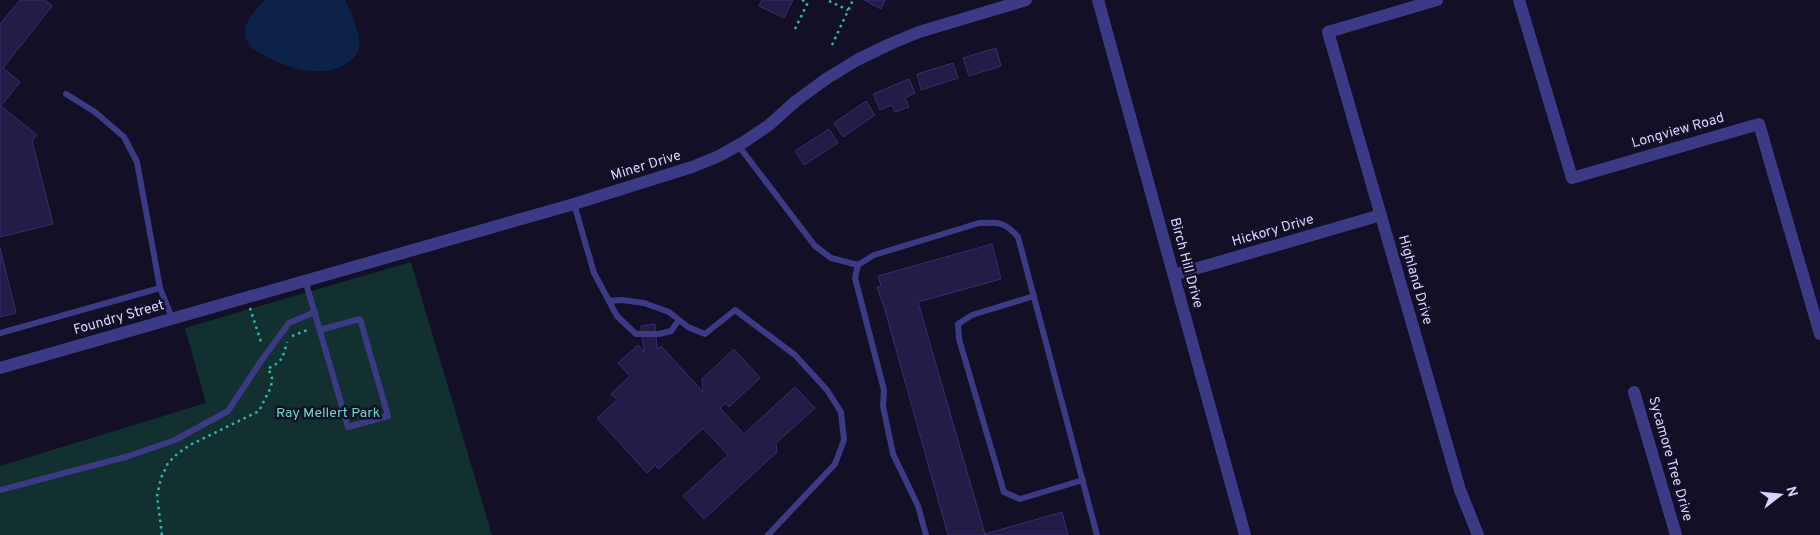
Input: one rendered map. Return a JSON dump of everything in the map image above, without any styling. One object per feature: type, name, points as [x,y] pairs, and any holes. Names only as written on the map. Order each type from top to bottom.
[{"type":"street","name":"Miner Drive","points":[[247,297],[574,204],[692,168],[738,145],[768,125],[826,79],[857,60],[919,32],[1026,0]]},
{"type":"street","name":"Birch Hill Drive","points":[[1098,0],[1245,535]]},
{"type":"street","name":"Highland Drive","points":[[1437,0],[1328,32],[1460,490],[1478,535]]},
{"type":"street","name":"Longview Road","points":[[1519,0],[1572,178],[1759,124],[1820,334]]},
{"type":"street","name":"Hickory Drive","points":[[1174,275],[1381,215]]},
{"type":"street","name":"Foundry Street","points":[[0,368],[247,297]]},
{"type":"street","name":"Sycamore Tree Drive","points":[[1634,392],[1676,535]]},
{"type":"lane","points":[[66,94],[95,112],[124,137],[137,162],[160,288],[172,318]]},
{"type":"lane","points":[[738,145],[815,246],[831,258],[858,265]]},
{"type":"lane","points":[[574,204],[594,272],[617,316],[636,334],[659,334],[670,331],[678,320]]},
{"type":"lane","points":[[926,535],[918,506],[893,454],[883,406],[884,390],[855,278],[858,265],[874,255],[970,225],[996,222],[1009,227],[1018,237],[1097,535]]},
{"type":"lane","points":[[305,280],[315,312],[319,328],[348,427],[388,416],[360,319],[319,328]]},
{"type":"lane","points":[[0,333],[160,288]]},
{"type":"lane","points":[[1034,296],[972,315],[958,324],[959,339],[1004,492],[1020,499],[1083,480]]},
{"type":"lane","points":[[609,300],[644,303],[669,312],[688,327],[705,334],[735,310],[795,355],[827,390],[841,412],[844,440],[835,464],[768,535]]},
{"type":"lane","points":[[0,490],[129,456],[175,440],[228,411],[260,360],[289,323],[315,312]]},
{"type":"path","points":[[795,29],[808,1],[802,0]]},
{"type":"path","points":[[832,45],[853,0]]},
{"type":"path","points":[[829,1],[848,10]]},
{"type":"path","points":[[268,368],[278,364],[287,342],[293,336],[299,332],[319,328]]},
{"type":"green space","name":"Ray Mellert Park","points":[[411,262],[492,535],[0,535],[0,466],[206,403],[185,328]]},
{"type":"water","points":[[265,0],[345,0],[359,37],[357,53],[344,65],[325,71],[315,71],[295,68],[260,53],[248,44],[245,31],[251,16]]},
{"type":"building","points":[[20,0],[45,0],[52,6],[3,68],[20,82],[1,106],[37,135],[32,141],[53,224],[0,237],[0,24]]},
{"type":"building","points":[[762,0],[793,0],[784,18],[759,6]]},
{"type":"building","points":[[864,0],[885,0],[881,9]]},
{"type":"building","points":[[996,48],[1001,66],[969,76],[963,58]]},
{"type":"building","points":[[953,63],[958,78],[921,90],[917,74]]},
{"type":"building","points":[[909,79],[915,93],[905,98],[909,107],[895,112],[892,105],[880,110],[873,94]]},
{"type":"building","points":[[866,101],[875,115],[843,137],[834,123]]},
{"type":"building","points":[[829,129],[838,143],[804,165],[795,151]]},
{"type":"building","points":[[992,244],[1001,279],[918,302],[985,534],[1062,512],[1068,535],[948,535],[877,287],[881,286],[878,276]]},
{"type":"building","points":[[0,248],[16,313],[0,317]]},
{"type":"building","points":[[655,324],[657,349],[661,346],[703,392],[702,379],[734,349],[760,378],[729,407],[726,403],[720,408],[744,434],[795,387],[815,408],[776,443],[777,452],[704,519],[683,496],[728,455],[703,428],[659,469],[655,465],[647,473],[597,418],[617,400],[611,394],[630,376],[618,363],[638,345],[644,352],[641,326]]}]
